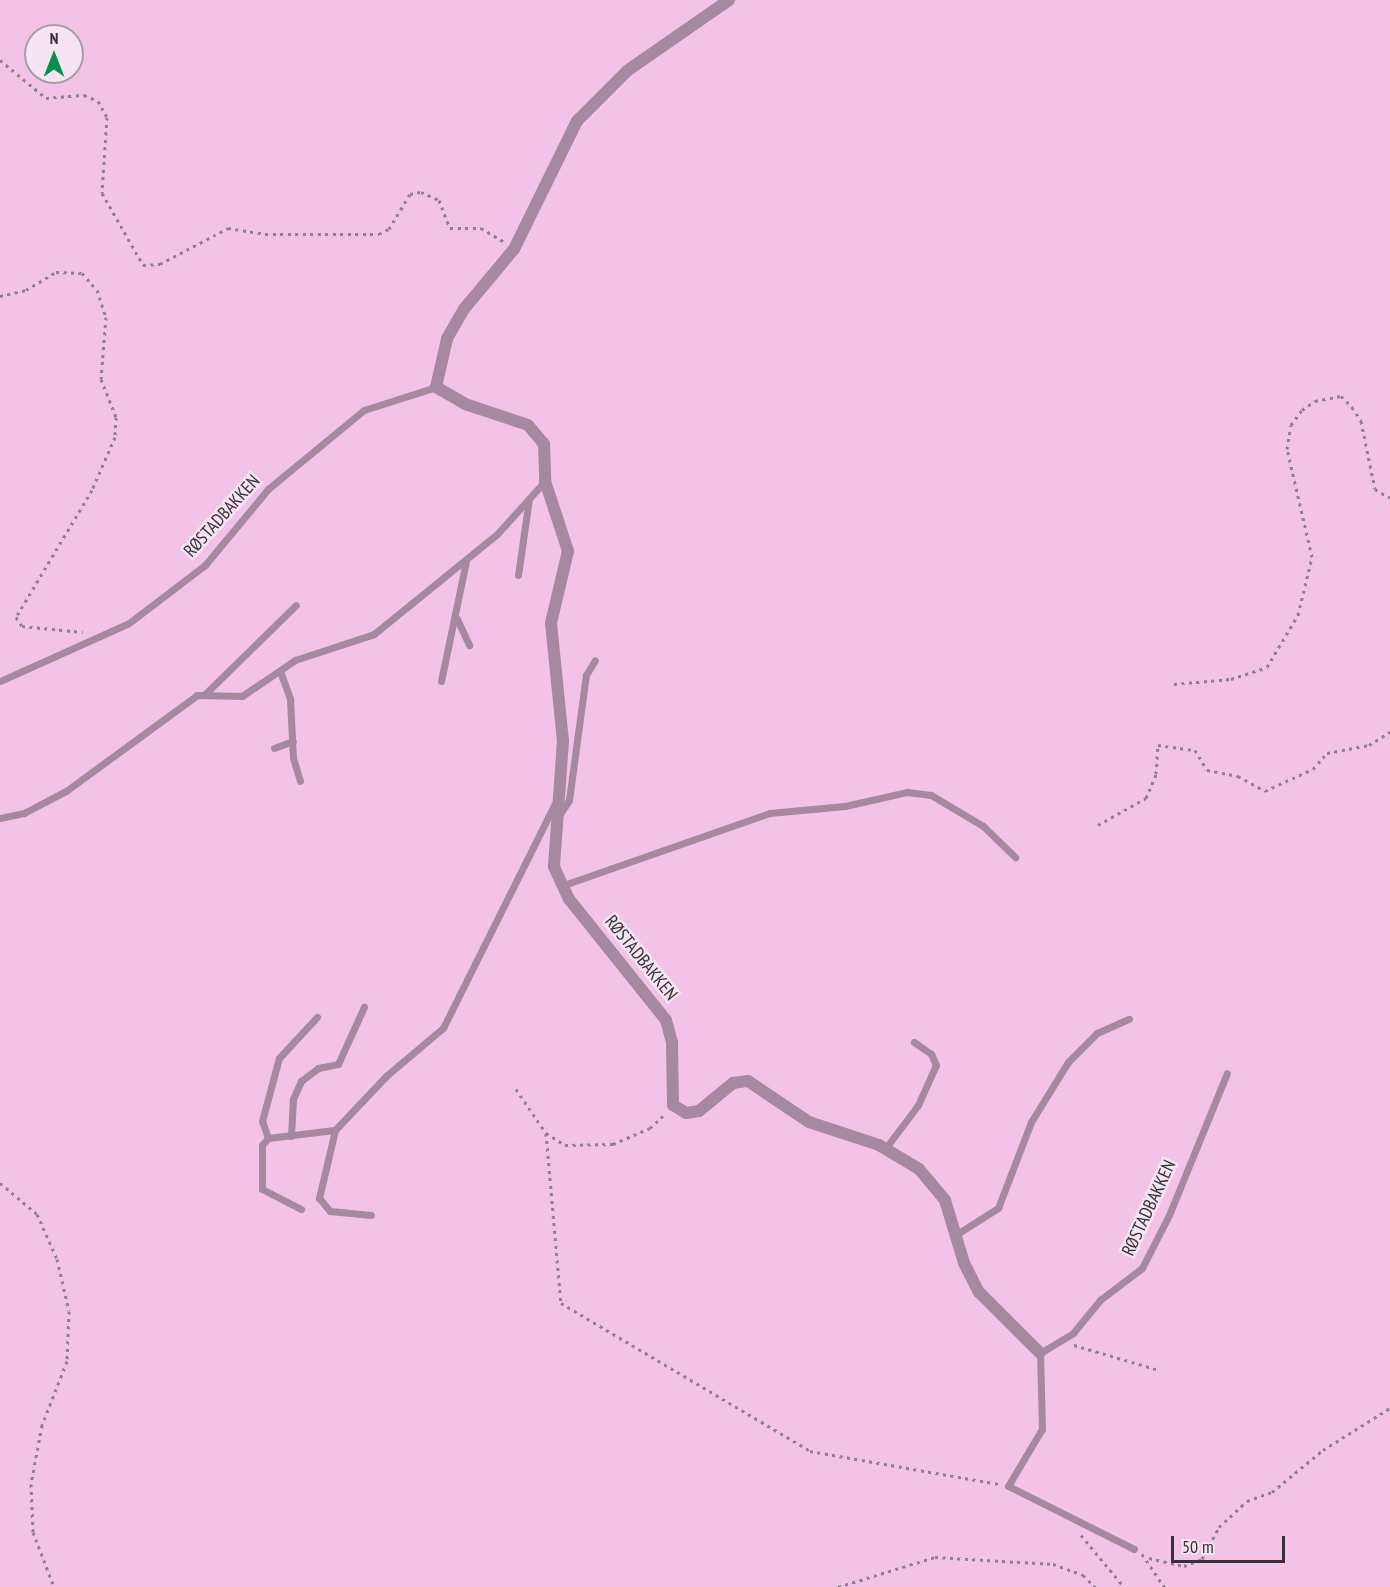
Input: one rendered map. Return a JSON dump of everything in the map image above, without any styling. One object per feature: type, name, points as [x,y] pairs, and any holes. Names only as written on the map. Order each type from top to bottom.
[{"type":"street","points":[[436,387],[447,339],[458,319],[514,249],[561,144],[594,100],[729,0]]},
{"type":"street","name":"RØSTADBAKKEN","points":[[436,387],[465,404],[537,430],[544,444],[545,481],[568,551],[551,623],[563,712],[555,803],[553,859],[561,886],[666,1020],[672,1041],[673,1105]]},
{"type":"street","points":[[673,1105],[692,1113],[733,1083],[748,1082],[809,1122],[885,1149],[936,1186],[957,1234],[964,1263],[979,1293],[1040,1353]]},
{"type":"lane","name":"RØSTADBAKKEN","points":[[0,681],[106,636],[205,565],[268,489],[364,410],[436,387]]},
{"type":"lane","points":[[205,694],[220,699],[242,696],[307,655],[369,637],[466,561],[545,481]]},
{"type":"lane","points":[[518,575],[529,497]]},
{"type":"lane","points":[[441,681],[457,619],[466,561]]},
{"type":"lane","points":[[0,818],[24,813],[66,790],[124,753],[187,701],[205,694],[234,660],[296,605]]},
{"type":"lane","points":[[457,619],[469,645]]},
{"type":"lane","name":"RØSTADBAKKEN","points":[[556,818],[568,807],[586,675],[595,660]]},
{"type":"lane","points":[[280,671],[290,699],[293,741],[300,781]]},
{"type":"lane","points":[[274,748],[293,741]]},
{"type":"lane","points":[[561,886],[770,813],[845,806],[907,792],[931,795],[983,826],[1015,857]]},
{"type":"lane","name":"RØSTADBAKKEN","points":[[335,1130],[386,1076],[448,1022],[555,803]]},
{"type":"lane","points":[[291,1136],[293,1099],[301,1081],[318,1068],[338,1064],[364,1007]]},
{"type":"lane","points":[[268,1138],[262,1121],[279,1058],[317,1017]]},
{"type":"lane","points":[[957,1234],[998,1208],[1031,1122],[1068,1062],[1097,1033],[1129,1018]]},
{"type":"lane","points":[[885,1149],[918,1105],[936,1065],[914,1041]]},
{"type":"lane","name":"RØSTADBAKKEN","points":[[1040,1353],[1063,1340],[1100,1300],[1142,1268],[1151,1253],[1227,1073]]},
{"type":"lane","points":[[301,1209],[262,1189],[262,1145],[268,1138],[335,1130],[319,1198],[330,1211],[371,1215]]},
{"type":"lane","points":[[1040,1353],[1042,1430],[1008,1486],[1134,1549]]},
{"type":"path","points":[[0,60],[46,98],[84,95],[98,101],[107,117],[104,200],[143,265],[160,264],[228,228],[265,234],[379,234],[389,229],[410,194],[421,192],[439,200],[450,228],[481,228],[514,249]]},
{"type":"path","points":[[0,297],[26,290],[56,272],[82,273],[97,290],[106,317],[101,379],[116,417],[115,438],[92,490],[16,617],[22,626],[106,636]]},
{"type":"path","points":[[1174,684],[1231,679],[1267,667],[1298,615],[1312,557],[1287,449],[1291,425],[1302,410],[1315,401],[1341,396],[1352,407],[1361,421],[1375,489],[1390,498]]},
{"type":"path","points":[[1098,825],[1146,798],[1156,774],[1158,745],[1195,750],[1207,770],[1238,776],[1265,790],[1313,769],[1327,753],[1369,745],[1390,732]]},
{"type":"path","points":[[516,1089],[546,1133],[565,1145],[613,1144],[650,1128],[673,1105]]},
{"type":"path","points":[[546,1133],[561,1303],[810,1451],[1008,1486]]},
{"type":"path","points":[[0,1183],[37,1214],[57,1259],[69,1311],[67,1361],[42,1425],[31,1484],[33,1532],[54,1587]]},
{"type":"path","points":[[1063,1340],[1159,1370]]},
{"type":"path","points":[[1134,1549],[1149,1558],[1184,1566],[1202,1559],[1219,1527],[1247,1502],[1272,1492],[1323,1450],[1390,1408]]},
{"type":"path","points":[[1071,1528],[1124,1587]]},
{"type":"path","points":[[838,1587],[945,1557],[1053,1564],[1083,1575],[1095,1587]]},
{"type":"path","points":[[1149,1558],[1164,1587]]},
{"type":"shaded area","points":[[0,0],[1390,0],[1390,1587],[0,1587]]}]
